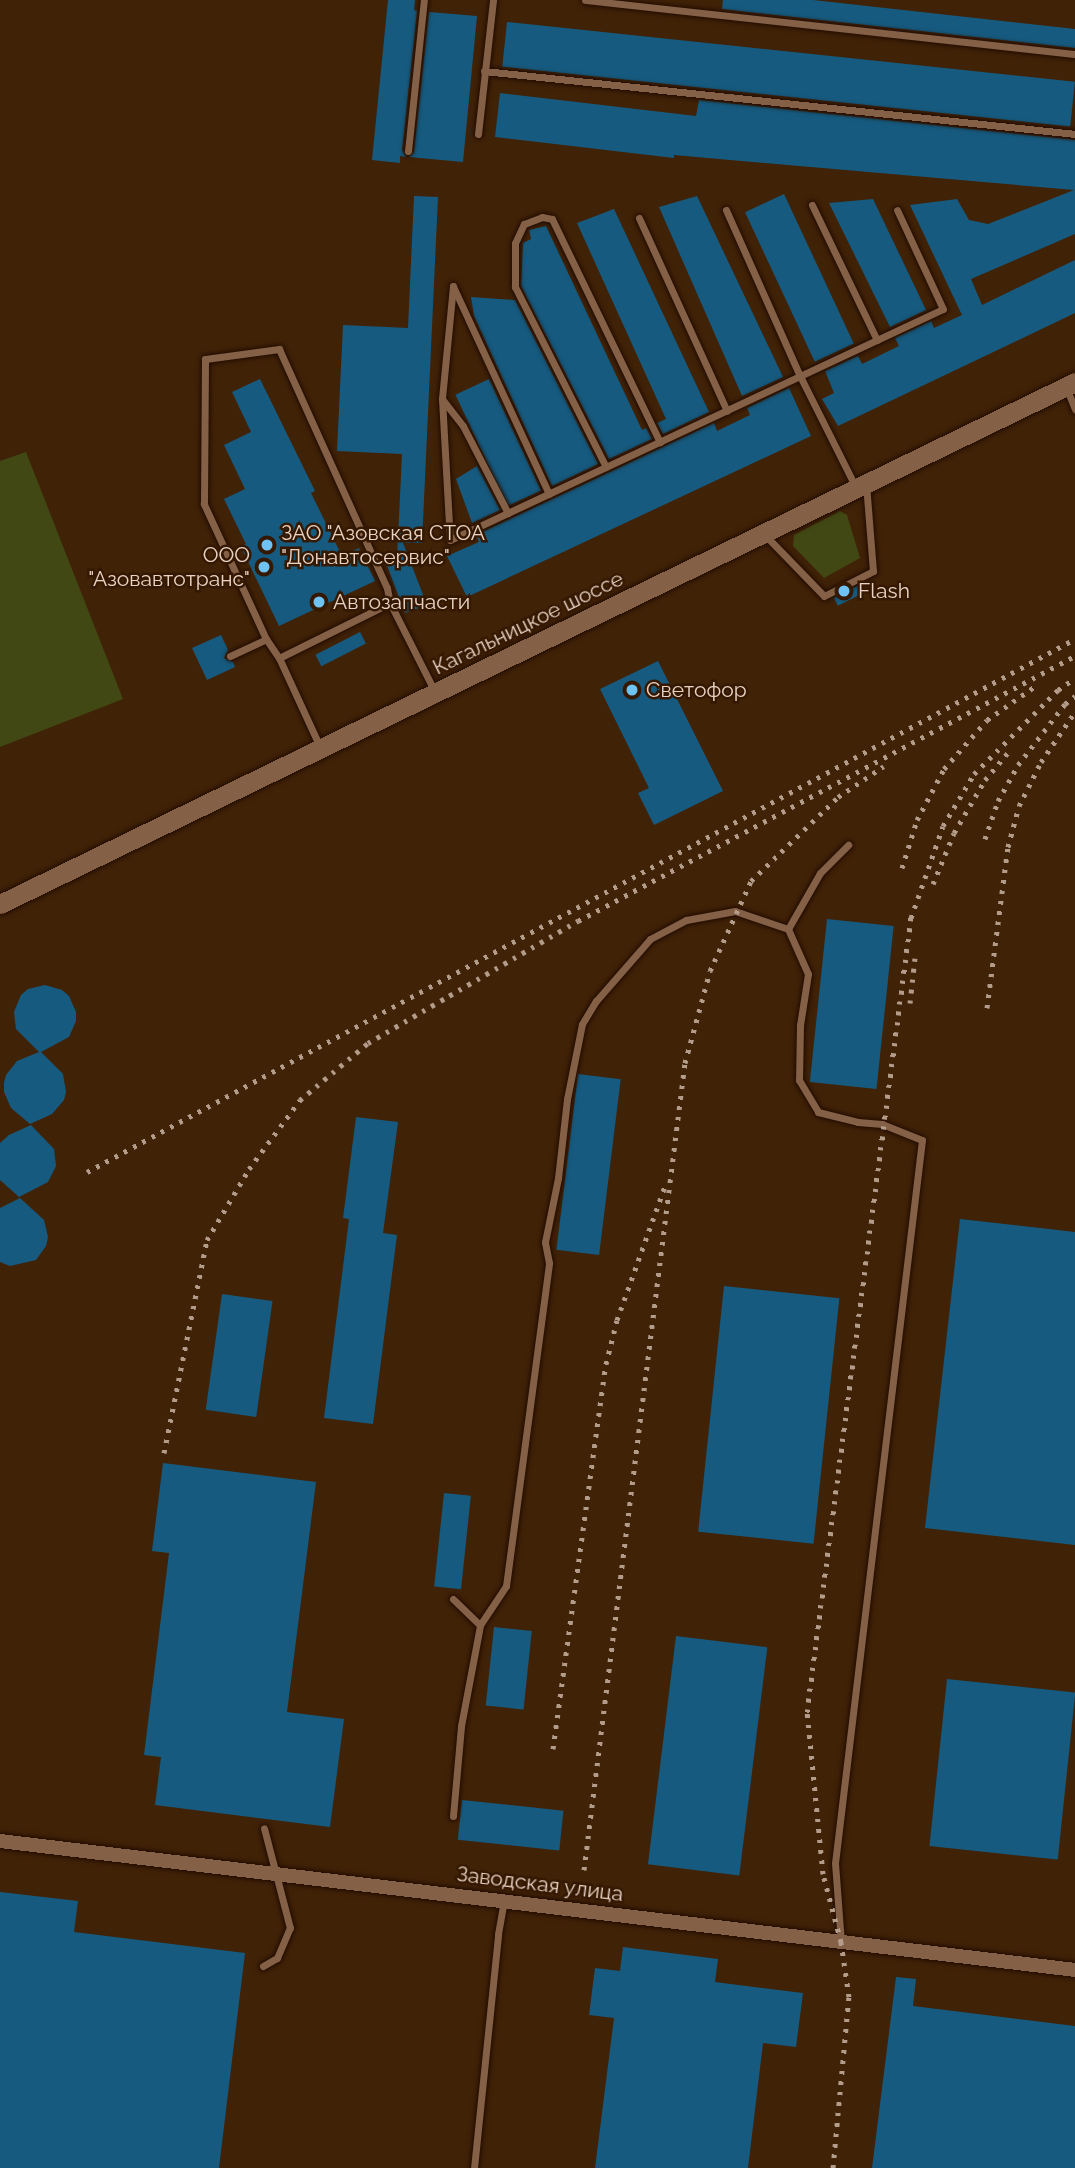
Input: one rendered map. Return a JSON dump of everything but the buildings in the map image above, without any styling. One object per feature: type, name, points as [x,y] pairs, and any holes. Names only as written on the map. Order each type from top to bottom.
[{"type":"main road","name":"Кагальницкое шоссе","points":[[0,904],[1070,384]]},
{"type":"street","name":"Заводская улица","points":[[0,1841],[1075,1970]]},
{"type":"lane","points":[[408,151],[424,0]]},
{"type":"lane","points":[[478,134],[494,0]]},
{"type":"lane","points":[[585,0],[1075,54]]},
{"type":"lane","points":[[484,71],[1075,134]]},
{"type":"lane","points":[[812,205],[877,340]]},
{"type":"lane","points":[[726,210],[800,376],[861,486],[873,572],[824,597],[763,533]]},
{"type":"lane","points":[[549,494],[453,286],[442,399],[450,540],[549,494],[606,467],[727,411],[943,309],[897,210]]},
{"type":"lane","points":[[606,467],[514,287],[515,243],[524,224],[542,217],[552,219],[660,442]]},
{"type":"lane","points":[[639,218],[727,411]]},
{"type":"lane","points":[[321,748],[279,658],[266,639],[204,504],[205,359],[279,349],[387,588],[390,603],[435,693]]},
{"type":"lane","points":[[1070,384],[1075,409]]},
{"type":"lane","points":[[442,399],[463,426],[508,513]]},
{"type":"lane","points":[[279,658],[390,603]]},
{"type":"lane","points":[[230,656],[266,639]]},
{"type":"lane","points":[[788,929],[821,873],[848,845]]},
{"type":"lane","points":[[453,1816],[461,1726],[480,1625],[506,1586],[550,1263],[545,1242],[558,1178],[567,1099],[582,1024],[596,1001],[650,939],[686,920],[735,911],[788,929],[808,974],[800,1025],[799,1080],[818,1112],[858,1122],[882,1124],[922,1140],[835,1863],[841,1942]]},
{"type":"lane","points":[[453,1599],[480,1625]]},
{"type":"lane","points":[[263,1966],[276,1958],[290,1928],[264,1828]]},
{"type":"lane","points":[[474,2168],[498,1934],[504,1901]]},
{"type":"green space","points":[[26,452],[123,699],[0,747],[0,461]]},
{"type":"green space","points":[[840,511],[847,515],[860,558],[824,578],[793,546],[794,535]]},
{"type":"railway","points":[[87,1172],[1075,639]]},
{"type":"railway","points":[[164,1453],[207,1240],[249,1169],[300,1100],[368,1043],[578,921],[1075,656]]},
{"type":"railway","points":[[833,2168],[849,1997],[841,1942],[823,1874],[807,1712],[911,918],[943,826],[974,774],[1058,690],[1075,678]]},
{"type":"railway","points":[[902,868],[917,820],[944,769],[987,720],[1034,687]]},
{"type":"railway","points":[[985,839],[998,801],[1018,765],[1065,704],[1075,696]]},
{"type":"railway","points":[[987,1008],[1008,847],[1019,806],[1041,762],[1075,712]]},
{"type":"railway","points":[[933,884],[954,833],[985,780],[1009,751]]},
{"type":"railway","points":[[584,1870],[685,1063],[710,971],[751,881],[838,797],[884,766]]},
{"type":"railway","points":[[910,1003],[915,958]]},
{"type":"railway","points":[[553,1749],[606,1364],[617,1320],[665,1186]]},
{"type":"place","name":"ЗАО \"Азовская СТОА \"Донавтосервис\"","points":[[267,545]]},
{"type":"place","name":"ООО \"Азовавтотранс\"","points":[[264,567]]},
{"type":"place","name":"Flash","points":[[844,591]]},
{"type":"place","name":"Автозапчасти","points":[[319,602]]},
{"type":"place","name":"Светофор","points":[[632,690]]}]
